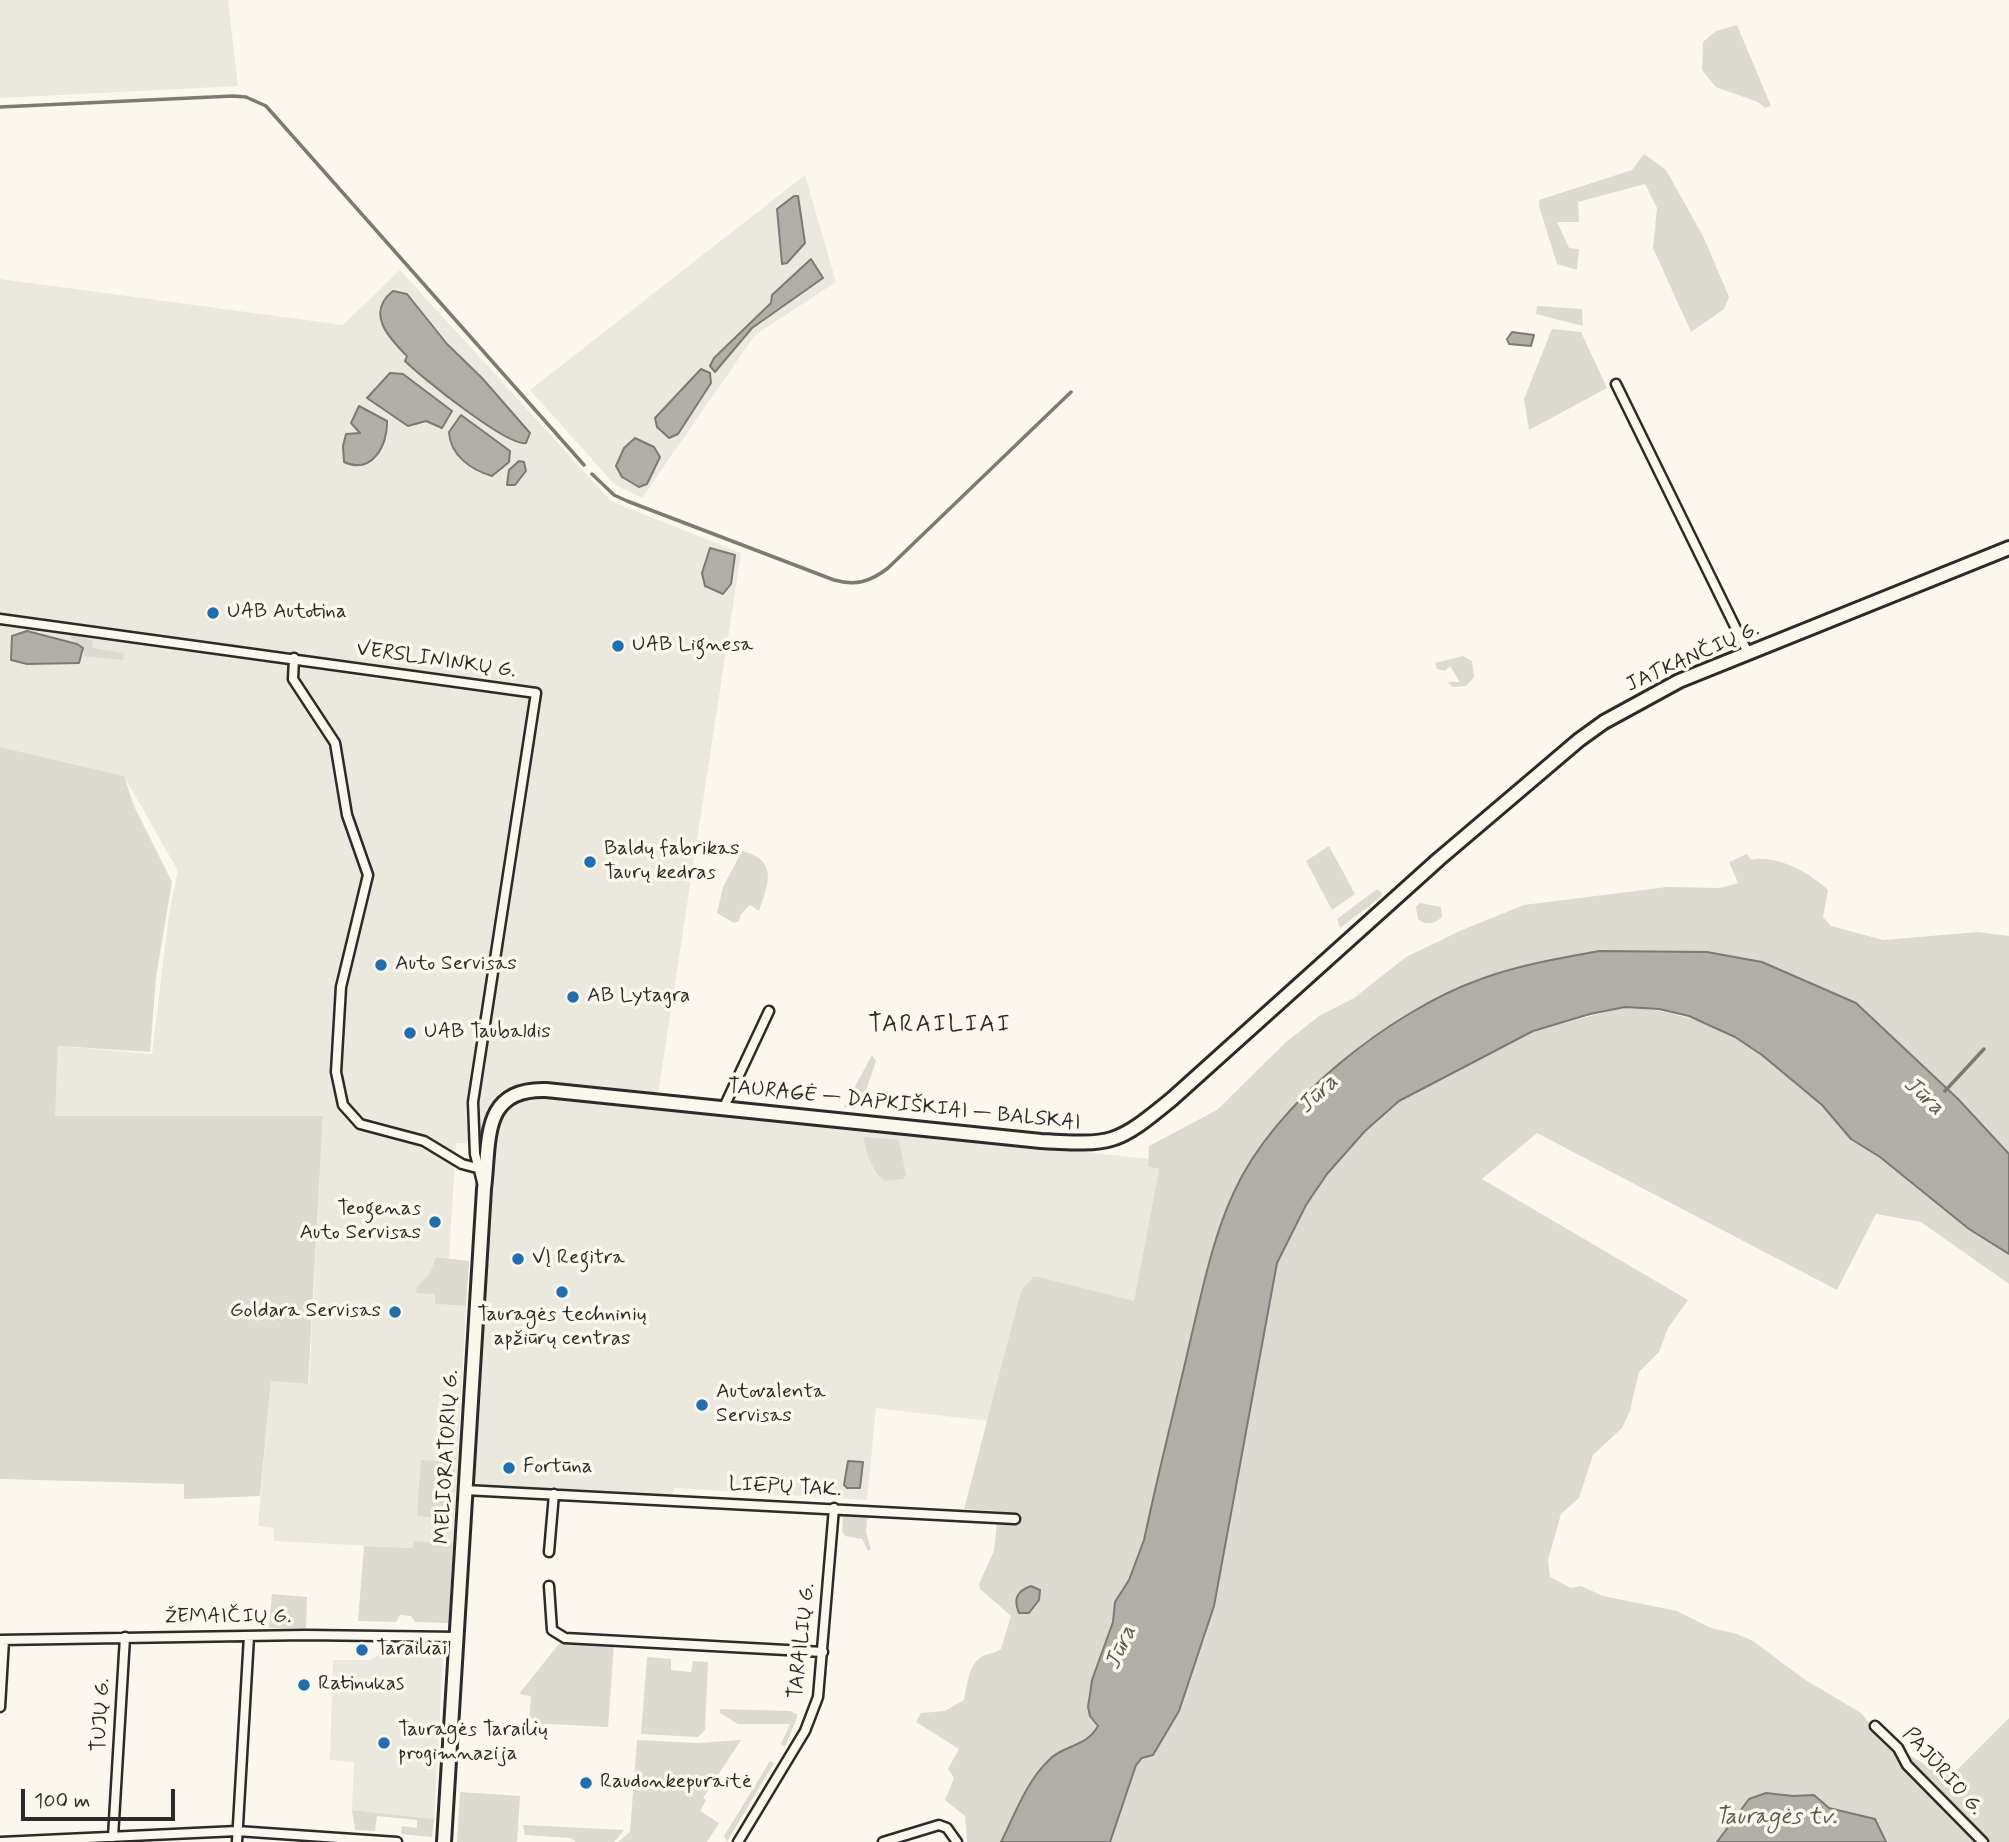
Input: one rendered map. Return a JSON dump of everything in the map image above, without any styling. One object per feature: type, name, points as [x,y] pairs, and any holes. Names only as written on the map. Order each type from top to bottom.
[{"type":"main road","name":"JATKANČIŲ G.","points":[[1399,895],[1579,740],[1652,694],[2009,548]]},
{"type":"main road","name":"TAURAGĖ — DAPKIŠKIAI — BALSKAI","points":[[523,1090],[724,1107],[1041,1141],[1107,1142],[1132,1130],[1172,1099],[1399,895]]},
{"type":"main road","name":"MELIORATORIŲ G.","points":[[444,1842],[484,1189],[495,1114],[509,1096],[523,1090]]},
{"type":"street","points":[[1616,384],[1748,653]]},
{"type":"street","name":"VERSLININKŲ G.","points":[[0,619],[536,693],[478,1060],[472,1128],[477,1168],[484,1189]]},
{"type":"street","points":[[294,658],[293,679],[335,743],[347,815],[368,875],[341,987],[336,1072],[343,1105],[360,1124],[424,1141],[462,1164],[477,1168]]},
{"type":"street","points":[[724,1107],[769,1011]]},
{"type":"street","name":"LIEPŲ TAK.","points":[[466,1490],[1015,1519]]},
{"type":"street","points":[[549,1552],[554,1494]]},
{"type":"street","name":"TARAILIŲ G.","points":[[738,1842],[812,1714],[820,1684],[834,1508]]},
{"type":"street","points":[[549,1586],[552,1630],[565,1638],[823,1652]]},
{"type":"street","points":[[237,1842],[249,1636]]},
{"type":"street","name":"ŽEMAIČIŲ G.","points":[[2,1640],[249,1636],[457,1637]]},
{"type":"street","name":"TUJŲ G.","points":[[113,1837],[125,1637]]},
{"type":"street","points":[[0,1707],[2,1640]]},
{"type":"street","name":"PAJŪRIO G.","points":[[1875,1726],[1898,1748],[1907,1765],[1983,1842]]},
{"type":"street","points":[[883,1842],[939,1825],[947,1828],[957,1842]]},
{"type":"street","points":[[1,1842],[237,1831],[397,1842]]},
{"type":"shaded area","points":[[0,0],[228,0],[238,86],[0,98]]},
{"type":"shaded area","points":[[1737,25],[1771,106],[1765,108],[1758,102],[1716,87],[1702,70],[1703,42],[1716,31]]},
{"type":"shaded area","points":[[1644,154],[1666,170],[1703,236],[1729,297],[1724,309],[1691,332],[1653,248],[1657,208],[1645,184],[1578,202],[1579,222],[1557,222],[1569,248],[1579,249],[1577,270],[1557,264],[1539,206],[1539,200],[1632,170]]},
{"type":"shaded area","points":[[805,175],[836,282],[755,335],[642,498],[614,484],[530,390]]},
{"type":"shaded area","points":[[400,270],[611,501],[741,553],[658,1094],[546,1084],[516,1085],[500,1092],[493,1101],[483,1144],[456,1143],[449,1258],[436,1257],[429,1275],[417,1286],[435,1294],[435,1304],[466,1306],[453,1543],[415,1541],[414,1548],[274,1541],[274,1528],[258,1526],[271,1381],[309,1384],[323,1116],[54,1116],[58,1046],[152,1054],[169,914],[178,871],[124,776],[0,747],[0,279],[343,325]]},
{"type":"shaded area","points":[[1537,306],[1582,309],[1583,326],[1536,314]]},
{"type":"shaded area","points":[[1552,329],[1581,332],[1607,388],[1529,430],[1524,399]]},
{"type":"shaded area","points":[[72,635],[92,640],[93,648],[124,653],[123,660],[84,656],[84,648],[70,638]]},
{"type":"shaded area","points":[[1463,656],[1472,661],[1474,677],[1466,686],[1453,687],[1447,682],[1460,682],[1450,666],[1445,671],[1437,669],[1435,663]]},
{"type":"shaded area","points":[[0,747],[124,776],[134,806],[172,882],[156,977],[150,1052],[58,1046],[55,1116],[323,1116],[308,1384],[271,1381],[260,1496],[184,1499],[184,1484],[0,1479]]},
{"type":"shaded area","points":[[1329,846],[1355,894],[1332,910],[1306,861]]},
{"type":"shaded area","points":[[742,851],[761,860],[766,866],[768,882],[759,911],[750,905],[741,914],[739,921],[734,923],[717,913],[723,887]]},
{"type":"shaded area","points":[[1747,854],[1751,860],[1771,860],[1792,866],[1828,890],[1823,917],[1831,926],[1883,940],[1978,932],[2009,936],[2009,1154],[1958,1099],[1856,1003],[1762,962],[1707,952],[1599,951],[1479,979],[1408,1015],[1365,1042],[1336,1066],[1283,1121],[1233,1193],[1206,1271],[1144,1540],[1129,1580],[1115,1602],[1113,1622],[1088,1695],[1090,1716],[1098,1725],[1091,1739],[1065,1749],[1031,1783],[1001,1842],[967,1842],[965,1816],[945,1800],[954,1778],[948,1769],[959,1749],[916,1722],[921,1713],[945,1711],[964,1700],[973,1667],[982,1656],[1001,1649],[1011,1616],[980,1589],[979,1584],[994,1551],[998,1511],[964,1509],[1021,1291],[1034,1276],[1134,1301],[1159,1169],[1148,1167],[1149,1146],[1217,1110],[1285,1043],[1319,1016],[1354,998],[1406,957],[1462,930],[1524,905],[1667,887],[1720,888],[1738,883],[1729,862]]},
{"type":"shaded area","points":[[1377,889],[1382,893],[1381,897],[1340,928],[1337,919]]},
{"type":"shaded area","points":[[1420,903],[1441,907],[1442,917],[1424,923],[1418,919],[1416,907]]},
{"type":"shaded area","points":[[1625,1007],[1683,1016],[1732,1036],[1754,1050],[1821,1104],[1853,1140],[2009,1254],[2009,1284],[1921,1222],[1876,1214],[1837,1290],[1537,1133],[1482,1179],[1688,1300],[1668,1328],[1659,1352],[1639,1372],[1630,1411],[1622,1428],[1593,1455],[1579,1498],[1561,1514],[1548,1560],[1550,1577],[1571,1588],[1581,1586],[1603,1596],[1677,1611],[1711,1628],[1753,1641],[1804,1679],[1861,1713],[1884,1740],[1939,1773],[1957,1770],[2009,1718],[2009,1842],[1886,1842],[1875,1819],[1829,1808],[1817,1796],[1749,1799],[1717,1842],[1110,1842],[1136,1765],[1158,1748],[1205,1638],[1277,1263],[1306,1205],[1327,1174],[1365,1131],[1399,1101],[1533,1031]]},
{"type":"shaded area","points":[[872,1055],[876,1061],[861,1105],[854,1109],[844,1107]]},
{"type":"shaded area","points":[[532,1097],[777,1118],[1148,1159],[1148,1167],[1159,1169],[1134,1301],[1021,1291],[988,1421],[876,1408],[867,1500],[675,1488],[670,1500],[473,1490],[491,1191],[499,1126],[509,1106]]},
{"type":"shaded area","points":[[864,1137],[899,1140],[906,1175],[903,1179],[885,1181],[877,1173],[870,1161]]},
{"type":"shaded area","points":[[436,1257],[469,1261],[466,1306],[435,1304],[435,1294],[416,1293],[417,1286],[429,1275]]},
{"type":"shaded area","points":[[421,1460],[455,1462],[451,1519],[417,1516]]},
{"type":"shaded area","points":[[847,1513],[882,1514],[867,1519],[866,1532],[871,1549],[868,1551],[862,1539],[845,1536],[842,1532],[843,1516]]},
{"type":"shaded area","points":[[414,1541],[453,1543],[449,1623],[415,1622],[411,1616],[400,1615],[396,1622],[358,1621],[364,1546],[413,1548]]},
{"type":"shaded area","points":[[272,1594],[307,1597],[306,1628],[269,1628]]},
{"type":"shaded area","points":[[562,1640],[614,1644],[608,1727],[529,1723],[531,1696],[519,1694]]},
{"type":"shaded area","name":"Tauragės Tarailių progimnazija","points":[[386,1650],[434,1651],[443,1659],[434,1819],[352,1810],[354,1762],[330,1760],[333,1660],[370,1660]]},
{"type":"shaded area","points":[[647,1657],[671,1659],[671,1670],[691,1672],[693,1661],[708,1662],[705,1730],[698,1737],[641,1734]]},
{"type":"shaded area","points":[[720,1709],[790,1711],[797,1714],[797,1718],[785,1747],[781,1744],[790,1724],[738,1724],[720,1713]]},
{"type":"shaded area","points":[[637,1740],[698,1743],[741,1740],[703,1798],[706,1800],[700,1811],[719,1823],[707,1842],[618,1842],[630,1832]]},
{"type":"shaded area","points":[[770,1761],[774,1763],[727,1842],[724,1836]]},
{"type":"shaded area","points":[[460,1792],[520,1796],[517,1842],[457,1842]]},
{"type":"shaded area","points":[[352,1810],[434,1819],[432,1837],[401,1834],[402,1826],[417,1828],[417,1820],[377,1816],[375,1831],[355,1830]]},
{"type":"shaded area","points":[[523,1825],[624,1830],[614,1842],[576,1842],[571,1838],[525,1835]]},
{"type":"water","points":[[794,196],[798,196],[805,243],[787,263],[782,264],[777,209]]},
{"type":"water","points":[[811,259],[823,278],[752,328],[715,372],[710,366],[714,358],[771,303],[772,295]]},
{"type":"water","points":[[393,291],[407,294],[447,344],[482,378],[530,433],[526,443],[516,441],[484,423],[405,361],[407,356],[387,333],[380,316],[385,299]]},
{"type":"water","points":[[1512,332],[1534,335],[1531,346],[1509,344],[1507,339]]},
{"type":"water","points":[[701,369],[710,373],[711,383],[678,434],[669,438],[657,427],[655,418]]},
{"type":"water","points":[[390,373],[403,374],[452,411],[442,428],[426,421],[408,426],[367,398]]},
{"type":"water","points":[[359,406],[387,421],[387,430],[376,455],[370,461],[354,465],[344,462],[343,446],[346,434],[360,433],[351,423]]},
{"type":"water","points":[[461,415],[510,451],[509,462],[492,476],[469,466],[453,448],[449,432]]},
{"type":"water","points":[[635,438],[654,447],[660,457],[647,484],[639,487],[622,477],[616,466],[624,448]]},
{"type":"water","points":[[519,461],[524,462],[526,471],[515,485],[507,485],[509,470]]},
{"type":"water","points":[[710,548],[735,555],[731,584],[723,594],[705,586],[702,573]]},
{"type":"water","points":[[27,631],[77,644],[83,648],[79,663],[27,664],[11,660],[12,636]]},
{"type":"water","name":"Jūra","points":[[1599,951],[1707,952],[1762,962],[1856,1003],[1958,1099],[2009,1154],[2009,1254],[1969,1229],[1880,1157],[1851,1139],[1822,1105],[1762,1055],[1735,1037],[1689,1016],[1659,1009],[1625,1007],[1590,1014],[1533,1031],[1399,1101],[1365,1131],[1327,1174],[1306,1205],[1277,1263],[1214,1606],[1179,1711],[1153,1755],[1142,1758],[1136,1765],[1110,1842],[1001,1842],[1021,1800],[1040,1770],[1053,1756],[1087,1738],[1098,1726],[1090,1716],[1088,1707],[1092,1680],[1113,1622],[1115,1602],[1129,1580],[1144,1540],[1215,1242],[1234,1192],[1252,1159],[1306,1094],[1339,1064],[1410,1013],[1446,994],[1495,974]]},
{"type":"water","points":[[848,1461],[863,1462],[860,1488],[847,1488],[844,1485]]},
{"type":"water","points":[[1031,1586],[1040,1590],[1039,1600],[1029,1613],[1019,1613],[1016,1604],[1018,1596],[1022,1590]]},
{"type":"water","name":"Tauragės tv.","points":[[1766,1793],[1814,1795],[1829,1808],[1875,1819],[1886,1842],[1717,1842],[1749,1799]]},
{"type":"waterway","points":[[0,107],[233,96],[246,97],[266,106],[584,465]]},
{"type":"waterway","points":[[592,474],[614,495],[627,501],[834,580],[862,582],[888,568],[1071,392]]},
{"type":"waterway","name":"Jūra","points":[[1945,1091],[1984,1049]]},
{"type":"place","name":"UAB Autotina","points":[[213,613]]},
{"type":"place","name":"UAB Lignesa","points":[[618,646]]},
{"type":"place","name":"Baldų fabrikas Taurų kedras","points":[[590,862]]},
{"type":"place","name":"Auto Servisas","points":[[381,965]]},
{"type":"place","name":"AB Lytagra","points":[[573,997]]},
{"type":"place","name":"UAB Taubaldis","points":[[410,1033]]},
{"type":"place","name":"Teogenas Auto Servisas","points":[[435,1222]]},
{"type":"place","name":"VĮ Regitra","points":[[518,1259]]},
{"type":"place","name":"Tauragės techninių apžiūrų centras","points":[[562,1292]]},
{"type":"place","name":"Goldara Servisas","points":[[395,1312]]},
{"type":"place","name":"Autovalenta Servisas","points":[[702,1405]]},
{"type":"place","name":"Fortūna","points":[[509,1468]]},
{"type":"place","name":"Tarailiai","points":[[362,1650]]},
{"type":"place","name":"Ratinukas","points":[[304,1685]]},
{"type":"place","name":"Tauragės Tarailių progimnazija","points":[[384,1743]]},
{"type":"place","name":"Raudonkepuraitė","points":[[586,1783]]},
{"type":"district","name":"TARAILIAI","points":[[940,1026]]}]
